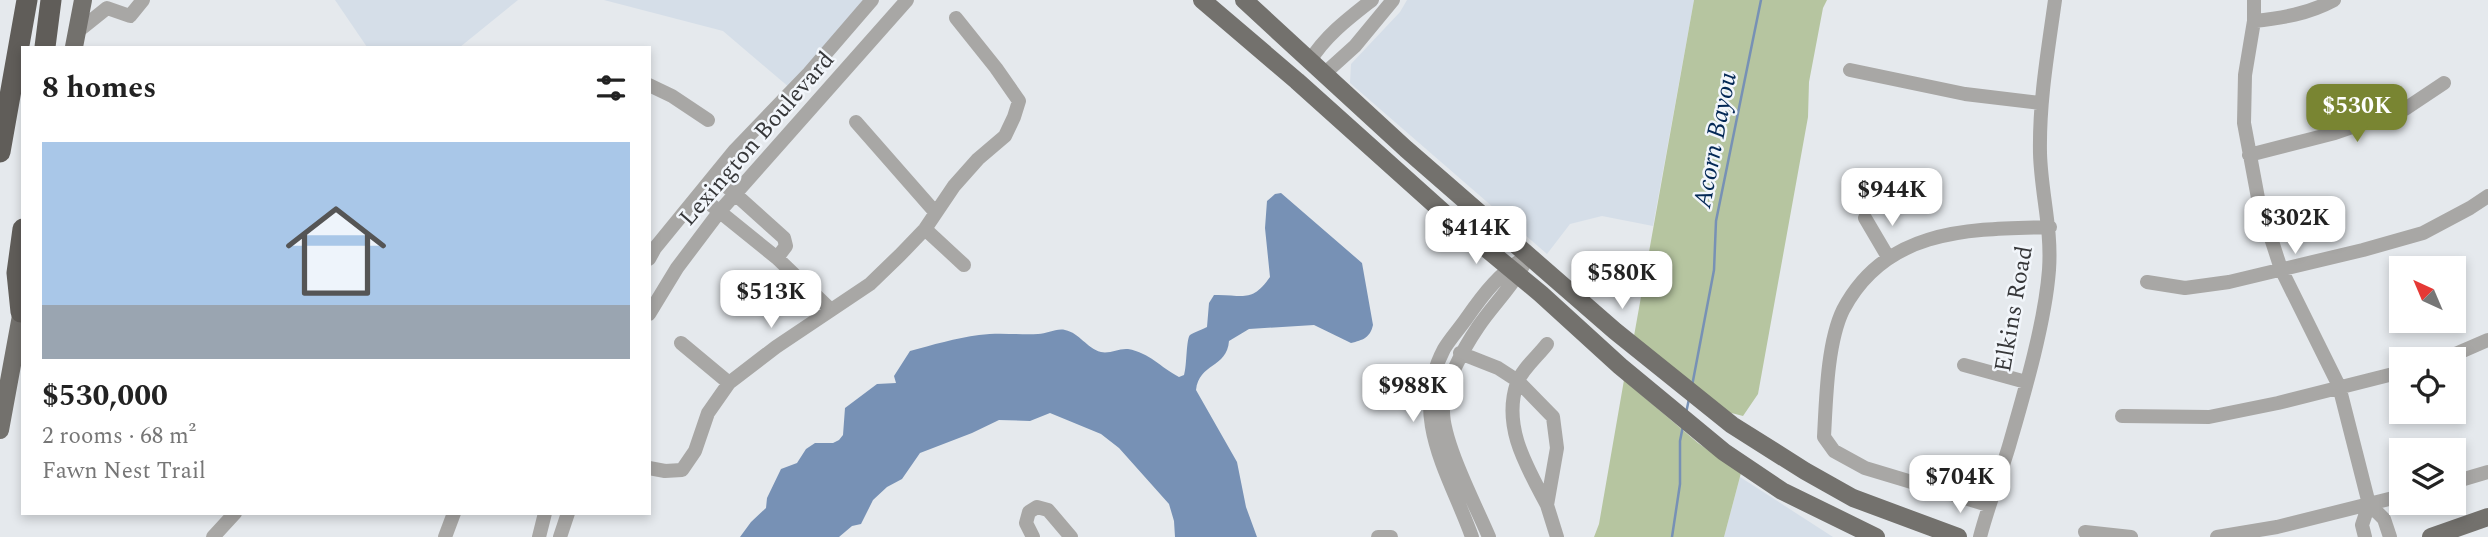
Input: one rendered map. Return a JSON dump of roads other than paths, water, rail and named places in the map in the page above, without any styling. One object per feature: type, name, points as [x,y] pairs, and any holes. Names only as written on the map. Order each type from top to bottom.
[{"type":"highway","points":[[0,152],[27,0]]},
{"type":"highway","points":[[45,46],[51,0]]},
{"type":"highway","points":[[21,244],[17,273],[21,301]]},
{"type":"main road","points":[[75,39],[83,0]]},
{"type":"main road","points":[[1202,0],[1645,387],[1724,452],[1782,491],[1876,537]]},
{"type":"main road","points":[[1244,0],[1406,149],[1649,358],[1732,425],[1853,498],[1958,537]]},
{"type":"main road","points":[[1302,85],[1310,61]]},
{"type":"main road","points":[[1302,85],[1324,74]]},
{"type":"main road","points":[[0,430],[21,314]]},
{"type":"main road","points":[[2431,537],[2488,517]]},
{"type":"street","points":[[75,39],[107,8],[130,16],[143,0]]},
{"type":"street","name":"Lexington Boulevard","points":[[651,255],[735,150],[809,73],[872,0]]},
{"type":"street","name":"Lexington Boulevard","points":[[651,311],[677,268],[720,211],[907,0]]},
{"type":"street","points":[[1310,61],[1348,18],[1372,0]]},
{"type":"street","points":[[1324,74],[1355,46],[1393,0]]},
{"type":"street","name":"Elkins Road","points":[[1980,537],[1988,505],[2009,447],[2026,382],[2049,271],[2050,227],[2040,157],[2040,103],[2055,0]]},
{"type":"street","points":[[2254,0],[2245,75],[2244,123],[2258,198],[2281,269],[2339,386],[2369,503],[2384,519],[2390,537]]},
{"type":"street","points":[[2253,21],[2290,17],[2334,0]]},
{"type":"street","points":[[651,468],[682,470],[695,451],[708,413],[729,383],[870,284],[925,229],[935,212],[978,159],[1005,135],[1019,101],[956,18]]},
{"type":"street","points":[[1850,70],[1965,94],[2040,103]]},
{"type":"street","points":[[2249,155],[2335,133],[2405,109],[2444,83]]},
{"type":"street","points":[[651,86],[672,96],[708,120]]},
{"type":"street","points":[[856,122],[935,212]]},
{"type":"street","points":[[715,176],[784,238],[786,246],[777,258]]},
{"type":"street","points":[[699,195],[777,258],[831,309]]},
{"type":"street","points":[[2147,282],[2185,288],[2229,282],[2424,233],[2488,195]]},
{"type":"street","points":[[1865,218],[1888,257]]},
{"type":"street","points":[[1988,505],[1866,468],[1834,451],[1824,438],[1827,384],[1833,346],[1842,312],[1864,278],[1888,257],[1926,239],[1976,229],[2050,227]]},
{"type":"street","points":[[925,229],[964,265]]},
{"type":"street","points":[[1472,537],[1439,457],[1429,416],[1435,371],[1444,349],[1479,300],[1529,255]]},
{"type":"street","points":[[1489,537],[1445,431],[1443,408],[1460,353],[1513,272]]},
{"type":"street","points":[[2466,350],[2488,340]]},
{"type":"street","points":[[681,343],[729,383]]},
{"type":"street","points":[[1547,344],[1518,381],[1513,408],[1518,449],[1547,505],[1557,537]]},
{"type":"street","points":[[1460,353],[1499,368],[1518,381],[1553,417],[1557,448],[1547,505]]},
{"type":"street","points":[[1964,365],[2026,382]]},
{"type":"street","points":[[2122,416],[2209,416],[2278,403],[2389,375]]},
{"type":"street","points":[[2466,478],[2488,472]]},
{"type":"street","points":[[1454,496],[1469,491]]},
{"type":"street","points":[[2217,537],[2277,527],[2389,498]]},
{"type":"street","points":[[2365,537],[2362,524],[2369,503]]},
{"type":"street","points":[[1033,537],[1026,523],[1029,512],[1037,506],[1048,510],[1071,537]]},
{"type":"street","points":[[213,537],[234,515]]},
{"type":"street","points":[[445,537],[453,515]]},
{"type":"street","points":[[539,537],[544,515]]},
{"type":"street","points":[[560,537],[567,515]]},
{"type":"street","points":[[2085,532],[2131,537]]},
{"type":"street","points":[[1378,537],[1391,537]]},
{"type":"water","points":[[1281,193],[1362,263],[1373,325],[1365,338],[1351,343],[1314,325],[1249,329],[1229,341],[1223,356],[1198,381],[1196,390],[1237,462],[1246,507],[1257,537],[1175,537],[1169,504],[1119,448],[1101,434],[1050,413],[1030,421],[999,420],[920,453],[902,479],[887,487],[873,500],[861,524],[852,526],[839,537],[740,537],[766,508],[767,498],[781,469],[797,463],[806,449],[815,443],[833,443],[839,440],[843,435],[845,408],[877,384],[896,383],[894,376],[910,351],[979,335],[1038,334],[1062,330],[1075,334],[1101,352],[1125,349],[1136,351],[1179,377],[1184,375],[1189,337],[1207,327],[1209,303],[1214,295],[1246,296],[1257,291],[1270,277],[1265,228],[1267,201],[1275,194]]},
{"type":"waterway","name":"Acorn Bayou","points":[[1692,386],[1714,270],[1716,221],[1761,0]]},
{"type":"waterway","name":"Acorn Bayou","points":[[1686,413],[1689,399]]},
{"type":"waterway","name":"Acorn Bayou","points":[[1672,537],[1680,484],[1680,441],[1683,426]]}]
